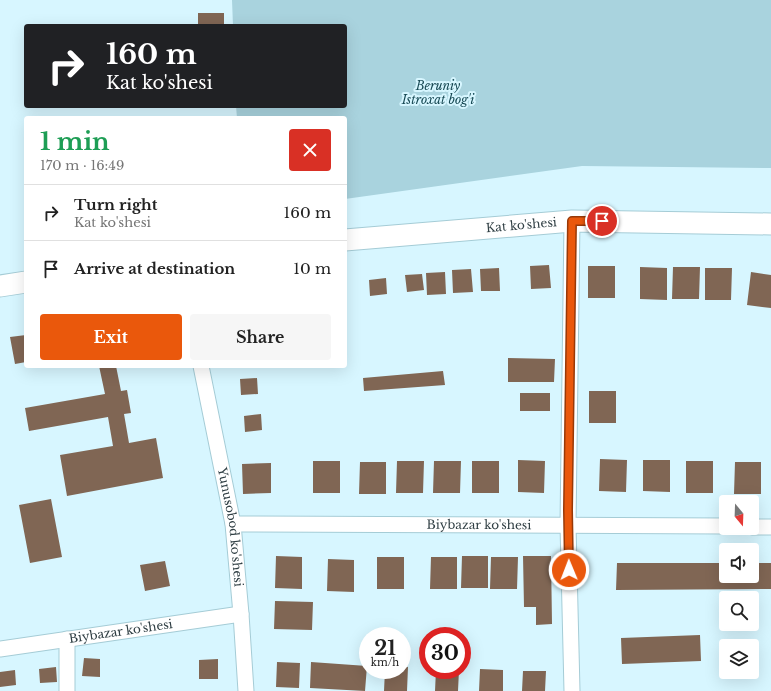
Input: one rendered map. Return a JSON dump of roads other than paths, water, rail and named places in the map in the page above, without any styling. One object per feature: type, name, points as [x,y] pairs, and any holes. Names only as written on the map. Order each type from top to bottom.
[{"type":"street","name":"Kat ko'shesi","points":[[347,240],[572,221],[771,224]]},
{"type":"street","points":[[572,221],[568,525],[572,691]]},
{"type":"street","points":[[0,286],[24,282]]},
{"type":"street","name":"Yunusobod ko'shesi","points":[[201,368],[233,524],[246,691]]},
{"type":"street","name":"Biybazar ko'shesi","points":[[233,524],[719,526]]},
{"type":"street","points":[[759,527],[771,527]]},
{"type":"street","name":"Biybazar ko'shesi","points":[[0,648],[241,614]]},
{"type":"street","points":[[67,639],[68,691]]},
{"type":"park label","name":"Beruniy Istroxat bog'i","points":[[438,93]]}]
